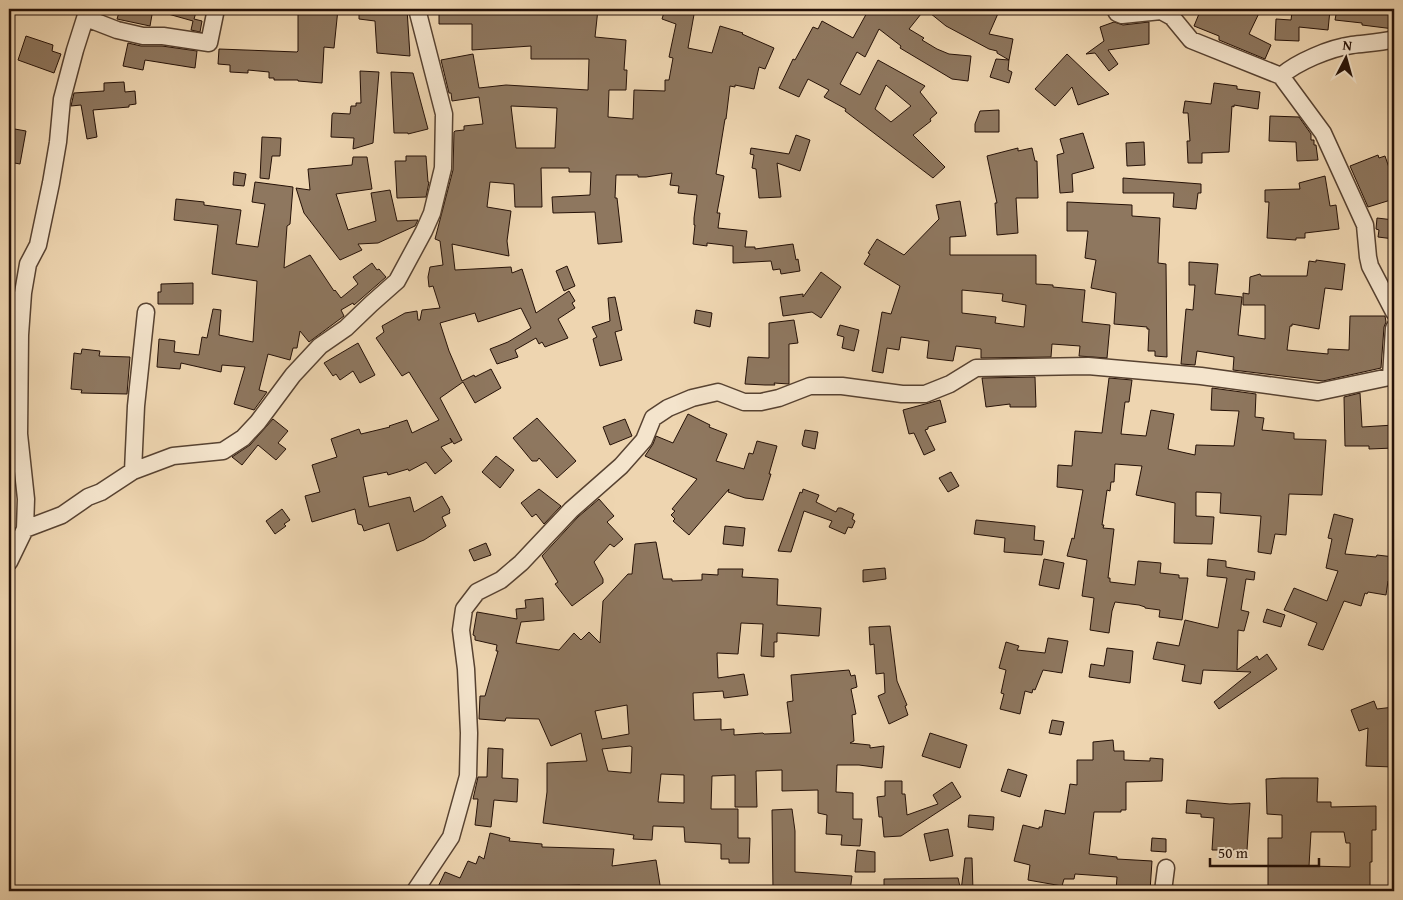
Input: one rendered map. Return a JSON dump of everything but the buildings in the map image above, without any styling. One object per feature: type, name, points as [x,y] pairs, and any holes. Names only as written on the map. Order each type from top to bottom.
[{"type":"street","points":[[9,562],[25,529],[26,499],[19,434],[20,335],[28,264],[38,245],[58,142],[62,99],[87,13],[117,30],[143,36],[164,36],[209,43],[216,9]]},
{"type":"street","points":[[25,529],[62,515],[88,497],[101,492],[133,471],[173,456],[223,451],[243,438],[258,422],[293,375],[320,346],[346,328],[397,281],[432,213],[443,168],[444,114],[417,9]]},
{"type":"street","points":[[1115,9],[1117,13],[1122,14],[1161,11],[1172,17],[1191,40],[1281,76],[1323,133],[1365,225],[1370,266],[1394,312]]},
{"type":"street","points":[[1281,76],[1292,67],[1319,55],[1350,45],[1377,44],[1394,39]]},
{"type":"street","points":[[133,471],[136,406],[146,312]]},
{"type":"street","points":[[415,891],[451,837],[468,776],[469,733],[466,669],[461,630],[464,609],[477,592],[501,580],[521,563],[571,510],[621,466],[644,440],[653,418],[668,408],[692,398],[718,392],[744,402],[761,402],[779,398],[810,386],[842,386],[902,394],[925,394],[950,384],[976,368],[1088,366],[1201,376],[1318,392],[1393,377],[1394,328]]},
{"type":"street","points":[[1163,891],[1166,868]]}]
